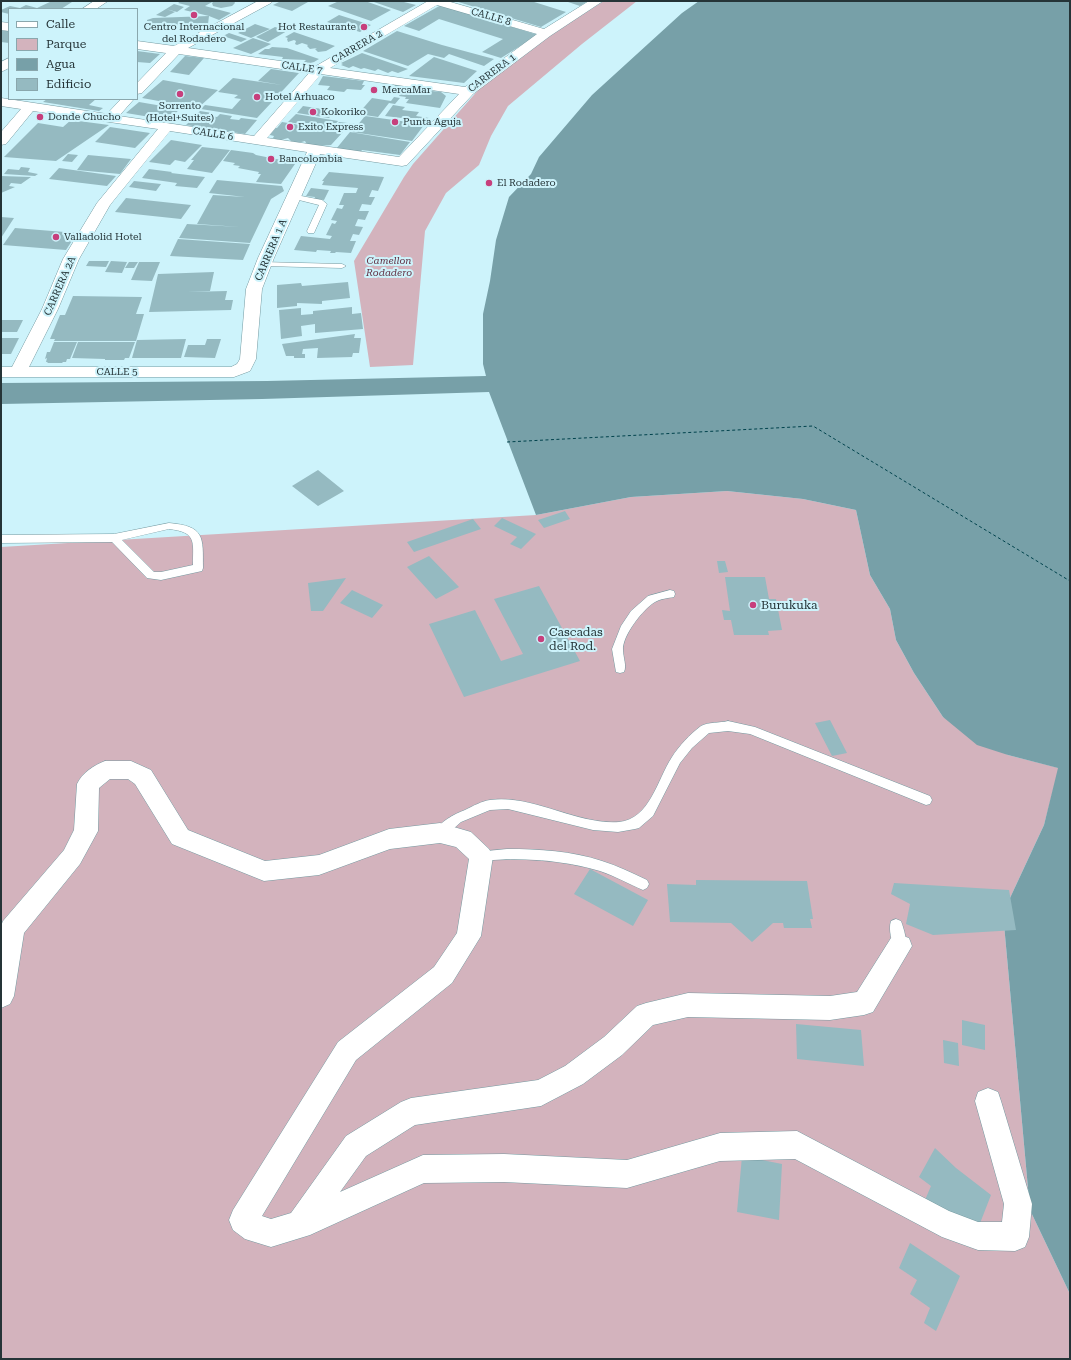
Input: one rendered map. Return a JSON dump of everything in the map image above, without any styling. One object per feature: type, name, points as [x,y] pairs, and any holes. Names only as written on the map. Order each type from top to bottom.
[{"type":"street","points":[[90,8],[102,1]]},
{"type":"street","points":[[138,89],[176,50],[266,1]]},
{"type":"street","name":"CALLE 8","points":[[435,1],[546,33]]},
{"type":"street","name":"CARRERA 2","points":[[256,141],[318,70],[435,1]]},
{"type":"street","name":"CARRERA 1","points":[[402,162],[468,91],[546,33],[597,1]]},
{"type":"street","name":"CALLE 7","points":[[138,44],[468,91]]},
{"type":"street","points":[[109,119],[127,100]]},
{"type":"street","name":"CALLE 6","points":[[1,102],[402,162]]},
{"type":"street","points":[[1,140],[29,107]]},
{"type":"street","name":"CARRERA 2A","points":[[18,372],[50,309],[71,259],[104,203],[168,127]]},
{"type":"street","name":"CARRERA 1 A","points":[[234,372],[244,367],[248,359],[254,289],[316,149]]},
{"type":"street","name":"CALLE 5","points":[[1,372],[234,372]]},
{"type":"street","points":[[1,996],[12,929],[72,856],[86,830],[88,784],[105,770],[131,770],[143,777],[180,837],[264,871],[318,865],[389,839],[440,833],[463,839],[481,856],[469,936],[444,975],[347,1052],[243,1220],[255,1230],[271,1233],[300,1225],[423,1169],[504,1168],[627,1174],[720,1147],[797,1145],[942,1223],[978,1236],[1015,1237],[1018,1204],[988,1101]]},
{"type":"street","points":[[300,1225],[356,1146],[411,1112],[541,1093],[574,1075],[585,1067],[613,1046],[646,1015],[688,1005],[830,1008],[864,1003],[898,936]]},
{"type":"lane","points":[[294,196],[323,204],[311,231]]},
{"type":"lane","points":[[264,264],[342,266]]},
{"type":"lane","points":[[1,539],[114,538],[169,526],[189,529],[196,535],[198,540],[198,568],[158,576],[151,575],[114,538]]},
{"type":"lane","points":[[620,669],[617,650],[625,629],[635,614],[652,599],[670,594]]},
{"type":"lane","points":[[440,833],[457,818],[489,805],[508,804],[592,825],[618,827],[635,824],[649,812],[658,798],[676,760],[688,745],[706,730],[728,726],[751,730],[926,800]]},
{"type":"lane","points":[[481,856],[493,854],[548,856],[595,864],[643,884]]},
{"type":"green space","name":"Camellon Rodadero","points":[[604,1],[637,1],[582,44],[508,106],[491,136],[479,165],[446,193],[425,231],[413,365],[370,367],[354,261],[404,177],[413,164],[480,88],[549,35]]},
{"type":"green space","points":[[727,491],[803,499],[856,510],[870,575],[890,609],[896,640],[914,673],[943,717],[1008,755],[1059,768],[1044,825],[1003,913],[1030,1210],[1070,1294],[1070,1359],[1,1359],[1,547],[536,515],[631,497]]},
{"type":"water","points":[[699,1],[1070,1],[1070,1294],[1030,1210],[1003,913],[1044,825],[1058,768],[977,745],[943,717],[914,673],[896,640],[890,609],[870,575],[856,510],[803,499],[727,491],[631,497],[536,515],[489,392],[262,399],[1,404],[1,383],[267,381],[486,376],[483,364],[483,314],[496,240],[509,197],[531,174],[539,157],[592,95],[682,13]]},
{"type":"building","points":[[52,1],[72,2],[63,8],[37,8]]},
{"type":"building","points":[[181,1],[214,1],[205,6],[231,13],[219,20],[184,10],[190,6],[178,3]]},
{"type":"building","points":[[214,1],[234,1],[235,3],[232,6],[221,8],[213,6],[212,3]]},
{"type":"building","points":[[281,1],[308,2],[292,11],[273,5]]},
{"type":"building","points":[[339,1],[365,1],[391,10],[371,21],[328,6]]},
{"type":"building","points":[[371,1],[400,1],[416,5],[403,12]]},
{"type":"building","points":[[455,1],[531,1],[566,12],[541,27]]},
{"type":"building","points":[[565,1],[588,1],[580,6]]},
{"type":"building","points":[[174,4],[184,7],[177,12],[166,9]]},
{"type":"building","points":[[26,5],[37,8],[20,8]]},
{"type":"building","points":[[441,5],[538,35],[501,58],[482,52],[503,39],[439,19],[419,31],[404,26]]},
{"type":"building","points":[[10,6],[20,8],[8,8],[8,14],[1,12],[1,10]]},
{"type":"building","points":[[166,9],[175,12],[165,17],[156,15]]},
{"type":"building","points":[[339,15],[371,25],[360,32],[327,22]]},
{"type":"building","points":[[209,16],[208,24],[203,23],[204,25],[196,25],[196,23],[192,23],[192,25],[162,25],[161,23],[147,25],[147,20],[153,18]]},
{"type":"building","points":[[255,24],[270,29],[251,38],[238,33]]},
{"type":"building","points":[[275,27],[287,31],[268,42],[256,37]]},
{"type":"building","points":[[1,30],[8,31],[8,43],[1,42]]},
{"type":"building","points":[[397,31],[494,59],[484,66],[449,54],[444,58],[428,54],[408,66],[363,51]]},
{"type":"building","points":[[294,32],[335,46],[326,51],[318,52],[315,49],[317,48],[310,49],[307,46],[308,45],[302,43],[297,45],[295,44],[296,41],[294,40],[288,42],[288,38],[285,37]]},
{"type":"building","points":[[229,33],[247,39],[241,42],[223,36]]},
{"type":"building","points":[[253,38],[271,44],[251,54],[233,48]]},
{"type":"building","points":[[272,47],[287,48],[319,59],[310,63],[304,62],[306,60],[282,59],[283,57],[258,54],[265,49]]},
{"type":"building","points":[[138,51],[160,54],[150,63],[138,62]]},
{"type":"building","points":[[362,53],[408,69],[398,73],[392,71],[388,73],[378,69],[375,71],[353,66],[349,68],[341,65],[343,64],[341,63]]},
{"type":"building","points":[[185,56],[204,58],[189,75],[170,72]]},
{"type":"building","points":[[434,57],[477,71],[464,83],[409,76]]},
{"type":"building","name":"Hotel Arhuaco","points":[[271,69],[299,73],[257,118],[201,109],[205,105],[232,109],[241,99],[234,98],[238,95],[218,92],[233,78],[282,85],[258,81]]},
{"type":"building","points":[[323,76],[364,81],[362,85],[365,85],[361,90],[347,89],[344,92],[327,90],[330,86],[318,85]]},
{"type":"building","name":"Sorrento (Hotel+Suites)","points":[[163,80],[218,90],[198,108],[142,98]]},
{"type":"building","points":[[396,84],[407,85],[401,90],[392,89]]},
{"type":"building","points":[[404,88],[441,92],[446,96],[440,108],[406,103],[409,99],[399,96]]},
{"type":"building","points":[[309,95],[319,97],[314,102],[304,100]]},
{"type":"building","points":[[394,97],[400,98],[395,104],[389,103],[378,117],[358,114],[372,98],[391,101]]},
{"type":"building","points":[[46,100],[95,100],[89,105],[103,108],[99,111],[43,102]]},
{"type":"building","points":[[139,102],[180,109],[168,120],[126,113]]},
{"type":"building","points":[[393,105],[405,107],[402,110],[419,112],[416,116],[429,118],[425,124],[418,123],[424,125],[412,141],[352,132],[365,116],[408,122],[410,119],[385,116]]},
{"type":"building","points":[[303,106],[335,111],[329,118],[297,113]]},
{"type":"building","points":[[200,111],[212,113],[210,116],[217,117],[220,114],[232,116],[230,119],[239,120],[241,118],[257,120],[245,134],[186,125]]},
{"type":"building","points":[[296,114],[338,121],[331,129],[288,122]]},
{"type":"building","points":[[71,120],[109,125],[56,161],[4,157],[38,123],[63,127]]},
{"type":"building","points":[[282,122],[343,132],[331,145],[317,146],[307,145],[305,141],[298,143],[291,141],[288,138],[281,140],[275,139],[273,138],[274,136],[266,134],[272,127],[277,128]]},
{"type":"building","points":[[339,122],[356,124],[353,128],[336,126]]},
{"type":"building","points":[[110,127],[150,133],[135,148],[95,142]]},
{"type":"building","points":[[350,132],[410,142],[400,155],[362,150],[360,153],[336,149]]},
{"type":"building","points":[[171,140],[202,145],[185,162],[175,160],[170,165],[149,162]]},
{"type":"building","points":[[202,147],[230,150],[212,173],[187,169],[194,160],[191,160]]},
{"type":"building","points":[[231,150],[253,153],[256,155],[281,160],[284,163],[295,164],[281,184],[256,182],[261,174],[258,174],[259,172],[238,168],[240,166],[233,165],[235,163],[223,161]]},
{"type":"building","points":[[68,154],[78,155],[72,162],[62,161]]},
{"type":"building","points":[[88,155],[131,159],[120,174],[77,170]]},
{"type":"building","points":[[21,167],[30,168],[28,172],[38,174],[35,176],[4,174],[8,169],[19,170]]},
{"type":"building","points":[[59,168],[116,176],[107,186],[49,179]]},
{"type":"building","points":[[149,169],[205,177],[197,188],[175,186],[177,183],[142,178]]},
{"type":"building","points":[[329,172],[384,177],[378,191],[372,190],[369,197],[375,197],[371,205],[362,204],[359,211],[369,211],[365,220],[358,219],[355,226],[363,227],[359,235],[353,234],[350,241],[356,241],[351,253],[330,253],[331,251],[317,250],[316,252],[294,250],[301,236],[330,239],[332,236],[326,235],[332,223],[335,224],[337,221],[331,220],[337,208],[342,209],[344,205],[339,205],[344,193],[356,193],[358,188],[322,185],[324,181],[322,181]]},
{"type":"building","points":[[1,176],[31,177],[21,184],[11,183],[9,186],[15,187],[1,193]]},
{"type":"building","points":[[217,180],[282,186],[284,191],[271,199],[250,243],[179,238],[187,224],[240,227],[197,224],[213,195],[245,197],[209,193]]},
{"type":"building","points":[[134,181],[161,184],[156,191],[129,187]]},
{"type":"building","points":[[311,188],[329,190],[324,200],[314,199],[315,197],[306,196]]},
{"type":"building","points":[[126,198],[191,205],[181,219],[115,212]]},
{"type":"building","points":[[1,217],[14,218],[1,238]]},
{"type":"building","points":[[15,228],[77,233],[66,250],[3,245]]},
{"type":"building","points":[[178,239],[250,244],[243,260],[170,256]]},
{"type":"building","points":[[89,261],[109,261],[106,267],[86,266]]},
{"type":"building","points":[[111,261],[127,262],[122,273],[105,272]]},
{"type":"building","points":[[129,262],[138,262],[134,268],[125,268]]},
{"type":"building","points":[[139,262],[160,262],[152,281],[131,280]]},
{"type":"building","points":[[214,272],[210,291],[187,292],[227,291],[225,300],[233,300],[231,310],[149,312],[158,274]]},
{"type":"building","points":[[348,282],[350,298],[322,301],[322,304],[297,303],[297,306],[277,308],[277,285],[301,283],[302,286]]},
{"type":"building","points":[[73,296],[142,297],[136,314],[144,314],[136,341],[54,341],[55,339],[50,339],[60,315],[65,315]]},
{"type":"building","points":[[352,307],[352,314],[361,313],[363,329],[315,333],[315,324],[301,326],[302,336],[281,339],[279,310],[301,308],[301,315],[313,314],[313,311]]},
{"type":"building","points":[[1,320],[23,320],[17,332],[1,332]]},
{"type":"building","points":[[355,334],[354,338],[361,338],[359,353],[353,353],[352,357],[317,358],[318,348],[303,349],[302,354],[305,354],[305,358],[294,358],[294,356],[286,356],[282,344]]},
{"type":"building","points":[[1,338],[19,338],[11,354],[1,354]]},
{"type":"building","points":[[186,339],[181,358],[132,358],[137,340]]},
{"type":"building","points":[[207,339],[221,339],[215,358],[184,357],[188,345],[205,345]]},
{"type":"building","points":[[54,342],[77,342],[70,359],[67,359],[66,362],[62,363],[46,362],[47,358],[45,359],[47,352],[50,352]]},
{"type":"building","points":[[78,342],[135,342],[129,358],[125,358],[124,360],[105,360],[72,358]]},
{"type":"building","points":[[318,470],[344,491],[318,506],[292,486]]},
{"type":"building","points":[[565,511],[570,519],[544,528],[538,520]]},
{"type":"building","points":[[502,518],[536,534],[521,549],[510,544],[517,537],[494,526]]},
{"type":"building","points":[[473,519],[481,529],[414,552],[407,542]]},
{"type":"building","points":[[429,556],[459,587],[436,599],[407,567]]},
{"type":"building","points":[[717,561],[725,561],[728,572],[719,573]]},
{"type":"building","name":"Burukuka","points":[[725,577],[765,577],[769,599],[776,599],[782,630],[768,631],[769,635],[734,635],[731,620],[724,620],[722,610],[730,611]]},
{"type":"building","points":[[346,578],[323,611],[311,611],[308,583]]},
{"type":"building","name":"Cascadas del Rod.","points":[[539,586],[580,661],[464,697],[429,624],[475,610],[501,661],[523,654],[494,599]]},
{"type":"building","points":[[352,590],[383,605],[372,618],[340,603]]},
{"type":"building","points":[[830,720],[847,753],[832,756],[815,723]]},
{"type":"building","points":[[590,869],[648,900],[633,926],[574,894]]},
{"type":"building","points":[[696,880],[807,881],[813,919],[810,919],[812,928],[784,928],[783,923],[773,923],[752,942],[731,923],[670,922],[667,884],[696,885]]},
{"type":"building","points":[[894,883],[1009,890],[1016,930],[933,935],[906,924],[910,904],[891,894]]},
{"type":"building","points":[[962,1020],[985,1025],[985,1050],[962,1045]]},
{"type":"building","points":[[796,1024],[861,1030],[864,1066],[797,1059]]},
{"type":"building","points":[[943,1040],[958,1043],[959,1066],[944,1063]]},
{"type":"building","points":[[935,1148],[956,1168],[991,1195],[977,1231],[925,1200],[931,1186],[919,1177]]},
{"type":"building","points":[[742,1156],[782,1164],[779,1220],[737,1212]]},
{"type":"building","points":[[910,1243],[960,1276],[936,1331],[924,1323],[930,1308],[910,1294],[917,1280],[899,1268]]},
{"type":"ferry route","points":[[507,442],[813,426],[1070,581]]},
{"type":"place","name":"Centro Internacional del Rodadero","points":[[194,15]]},
{"type":"place","name":"Hot Restaurante","points":[[364,27]]},
{"type":"place","name":"MercaMar","points":[[374,90]]},
{"type":"place","name":"Sorrento (Hotel+Suites)","points":[[180,94]]},
{"type":"place","name":"Hotel Arhuaco","points":[[257,97]]},
{"type":"place","name":"Kokoriko","points":[[313,112]]},
{"type":"place","name":"Donde Chucho","points":[[40,117]]},
{"type":"place","name":"Punta Aguja","points":[[395,122]]},
{"type":"place","name":"Exito Express","points":[[290,127]]},
{"type":"place","name":"Bancolombia","points":[[271,159]]},
{"type":"place","name":"El Rodadero","points":[[489,183]]},
{"type":"place","name":"Valladolid Hotel","points":[[56,237]]},
{"type":"place","name":"Burukuka","points":[[753,605]]},
{"type":"place","name":"Cascadas del Rod.","points":[[541,639]]}]
